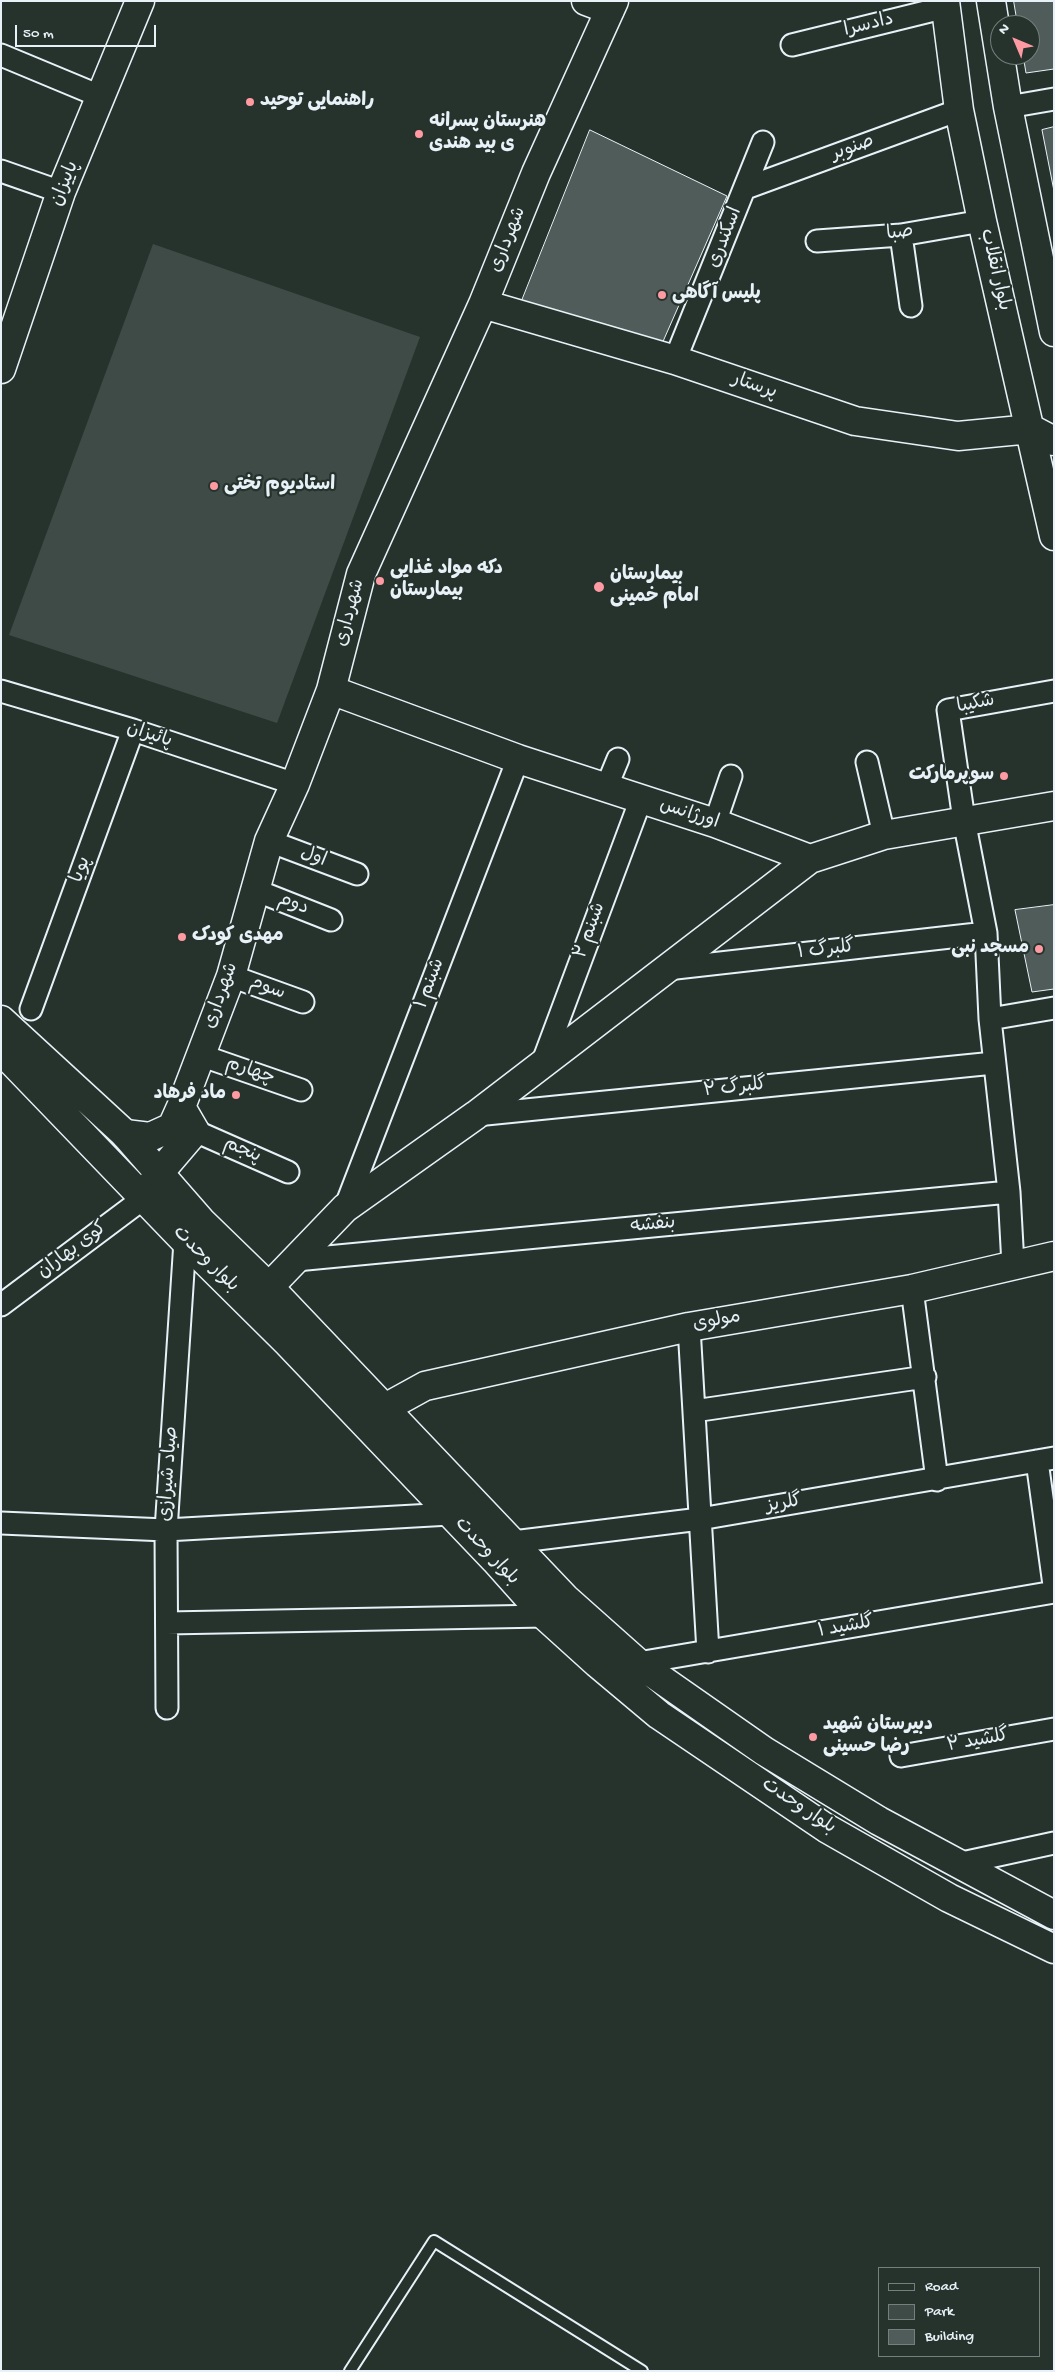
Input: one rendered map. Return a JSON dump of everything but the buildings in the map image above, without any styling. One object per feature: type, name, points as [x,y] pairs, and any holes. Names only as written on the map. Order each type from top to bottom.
[{"type":"street","name":"پاییزان","points":[[1,369],[61,192],[140,1]]},
{"type":"street","points":[[991,1],[1008,107],[1054,332]]},
{"type":"street","name":"شهرداری","points":[[125,1134],[150,1137],[172,1127],[181,1107],[231,976],[269,841],[295,784],[331,690],[361,574],[483,304],[603,4]]},
{"type":"street","name":"دادسرا","points":[[792,45],[945,4]]},
{"type":"street","name":"بلوار انقلاب","points":[[945,4],[960,110],[982,221],[1042,435],[1054,536]]},
{"type":"street","points":[[1,55],[102,96]]},
{"type":"street","points":[[1008,107],[1054,99]]},
{"type":"street","name":"صنوبر","points":[[746,188],[960,110]]},
{"type":"street","name":"اسکندری","points":[[675,360],[763,142]]},
{"type":"street","points":[[1,172],[61,192]]},
{"type":"street","name":"صبا","points":[[817,241],[901,235],[982,221]]},
{"type":"street","points":[[901,235],[911,306]]},
{"type":"street","name":"پرستار","points":[[483,304],[675,360],[855,421],[958,436],[1042,435]]},
{"type":"street","name":"اورژانس","points":[[331,690],[518,759],[715,823],[810,859]]},
{"type":"street","name":"پائیزان","points":[[1,691],[133,730],[295,784]]},
{"type":"street","name":"شکیبا","points":[[964,820],[948,710],[1054,691]]},
{"type":"street","name":"پویا","points":[[32,1010],[133,730]]},
{"type":"street","name":"شبنم ۱","points":[[345,1208],[518,759]]},
{"type":"street","points":[[606,788],[618,759]]},
{"type":"street","points":[[866,762],[884,835]]},
{"type":"street","points":[[715,823],[731,776]]},
{"type":"street","name":"شبنم ۲","points":[[542,1064],[641,799]]},
{"type":"street","points":[[269,1287],[345,1208],[476,1115],[810,859],[884,835],[1054,806]]},
{"type":"street","points":[[964,820],[986,933],[990,1019],[1009,1192],[1013,1265]]},
{"type":"street","name":"اول","points":[[269,841],[356,874]]},
{"type":"street","name":"دوم","points":[[255,890],[331,920]]},
{"type":"street","name":"گلبرگ ۱","points":[[667,969],[986,933]]},
{"type":"street","name":"سوم","points":[[231,976],[303,1002]]},
{"type":"street","points":[[990,1019],[1054,1008]]},
{"type":"street","name":"بلوار وحدت","points":[[1,1020],[125,1134],[201,1221],[269,1287],[565,1598],[638,1663],[764,1750],[879,1821],[1054,1915]]},
{"type":"street","name":"بلوار وحدت","points":[[1,1050],[185,1241],[288,1343],[545,1616],[596,1663],[658,1715],[826,1828],[950,1898],[1054,1949]]},
{"type":"street","name":"چهارم","points":[[200,1055],[301,1090]]},
{"type":"street","name":"گلبرگ ۲","points":[[476,1115],[994,1063]]},
{"type":"street","points":[[144,1198],[160,1172],[195,1131],[181,1107]]},
{"type":"street","name":"پنجم","points":[[195,1131],[288,1172]]},
{"type":"street","name":"بنفشه","points":[[296,1260],[1009,1192]]},
{"type":"street","name":"کوی بهاران","points":[[1,1305],[144,1198]]},
{"type":"street","name":"صیاد شیرازی","points":[[167,1708],[166,1530],[185,1241]]},
{"type":"street","name":"مولوی","points":[[385,1408],[425,1386],[688,1327],[912,1289],[1054,1256]]},
{"type":"street","points":[[912,1289],[925,1376],[937,1480]]},
{"type":"street","points":[[688,1327],[708,1652]]},
{"type":"street","points":[[694,1411],[925,1376]]},
{"type":"street","points":[[1046,1459],[1054,1586]]},
{"type":"street","name":"گلریز","points":[[513,1542],[700,1519],[937,1480],[1046,1459]]},
{"type":"street","points":[[1,1523],[166,1530],[450,1514]]},
{"type":"street","name":"گلشید ۱","points":[[638,1663],[1054,1592]]},
{"type":"street","points":[[167,1623],[545,1616]]},
{"type":"street","name":"گلشید ۲","points":[[902,1756],[1054,1729]]},
{"type":"street","points":[[952,1861],[962,1863],[1054,1843]]},
{"type":"lane","points":[[350,2371],[434,2241],[642,2371]]},
{"type":"green space","name":"استادیوم تختی","points":[[153,244],[420,337],[277,723],[9,635]]},
{"type":"place","name":"راهنمایی توحید","points":[[250,102]]},
{"type":"place","name":"هنرستان پسرانه ی بید هندی","points":[[419,134]]},
{"type":"place","name":"پلیس آگاهی","points":[[662,295]]},
{"type":"place","name":"استادیوم تختی","points":[[214,486]]},
{"type":"place","name":"دکه مواد غذایی بیمارستان","points":[[380,581]]},
{"type":"place","name":"بیمارستان امام خمینی","points":[[599,587]]},
{"type":"place","name":"سوپرمارکت","points":[[1004,776]]},
{"type":"place","name":"مهدی کودک","points":[[182,937]]},
{"type":"place","name":"مسجد نبی","points":[[1039,949]]},
{"type":"place","name":"ماد فرهاد","points":[[236,1095]]},
{"type":"place","name":"دبیرستان شهید رضا حسینی","points":[[813,1737]]}]
